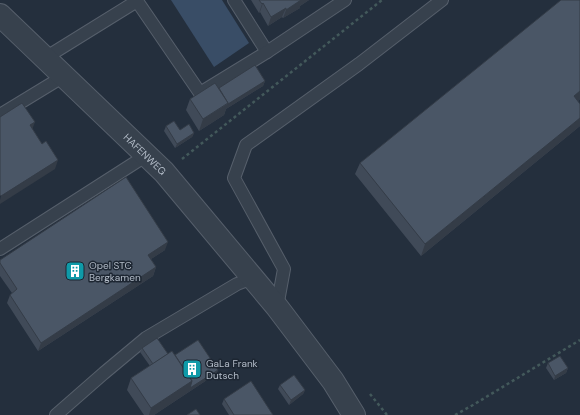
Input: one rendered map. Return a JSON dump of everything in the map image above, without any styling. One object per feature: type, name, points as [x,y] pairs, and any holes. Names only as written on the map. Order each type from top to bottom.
[{"type":"street","name":"HAFENWEG","points":[[0,15],[164,172],[277,307],[333,381],[354,415]]},
{"type":"lane","points":[[234,0],[267,52]]},
{"type":"lane","points":[[45,58],[137,1],[200,93],[267,52],[345,0]]},
{"type":"lane","points":[[277,307],[284,269],[234,178],[246,145],[359,64],[442,0]]},
{"type":"lane","points":[[0,115],[64,76]]},
{"type":"lane","points":[[0,249],[147,156]]},
{"type":"lane","points":[[56,415],[146,338],[237,284],[253,278]]},
{"type":"path","points":[[164,172],[382,0]]},
{"type":"path","points":[[455,415],[580,340]]},
{"type":"water","points":[[171,0],[222,0],[249,43],[214,67]]},
{"type":"building","points":[[259,0],[301,0],[286,10],[286,8],[271,17],[263,3],[262,4]]},
{"type":"building","points":[[561,0],[580,0],[580,91],[574,96],[580,104],[580,118],[425,244],[360,163]]},
{"type":"building","points":[[255,65],[265,81],[228,104],[219,88]]},
{"type":"building","points":[[215,83],[228,103],[203,119],[190,99]]},
{"type":"building","points":[[22,103],[35,122],[30,125],[42,144],[46,141],[58,160],[1,196],[0,117]]},
{"type":"building","points":[[174,121],[180,130],[189,124],[194,133],[177,144],[166,126]]},
{"type":"building","name":"Opel STC Bergkamen","points":[[126,177],[168,242],[148,255],[156,267],[41,343],[10,295],[17,289],[0,263],[0,260]]},
{"type":"building","points":[[157,338],[168,354],[153,364],[142,348]]},
{"type":"building","name":"GaLa Frank Dutsch","points":[[198,340],[218,370],[190,388],[192,381],[175,355]]},
{"type":"building","points":[[172,351],[192,381],[151,408],[131,378]]},
{"type":"building","points":[[560,356],[568,368],[555,376],[548,363]]},
{"type":"building","points":[[294,375],[305,390],[291,400],[280,385]]},
{"type":"building","points":[[251,381],[273,415],[234,415],[224,399]]},
{"type":"building","points":[[196,409],[200,415],[187,415]]},
{"type":"place","name":"Opel STC Bergkamen","points":[[75,271]]},
{"type":"place","name":"GaLa Frank Dutsch","points":[[192,369]]}]
